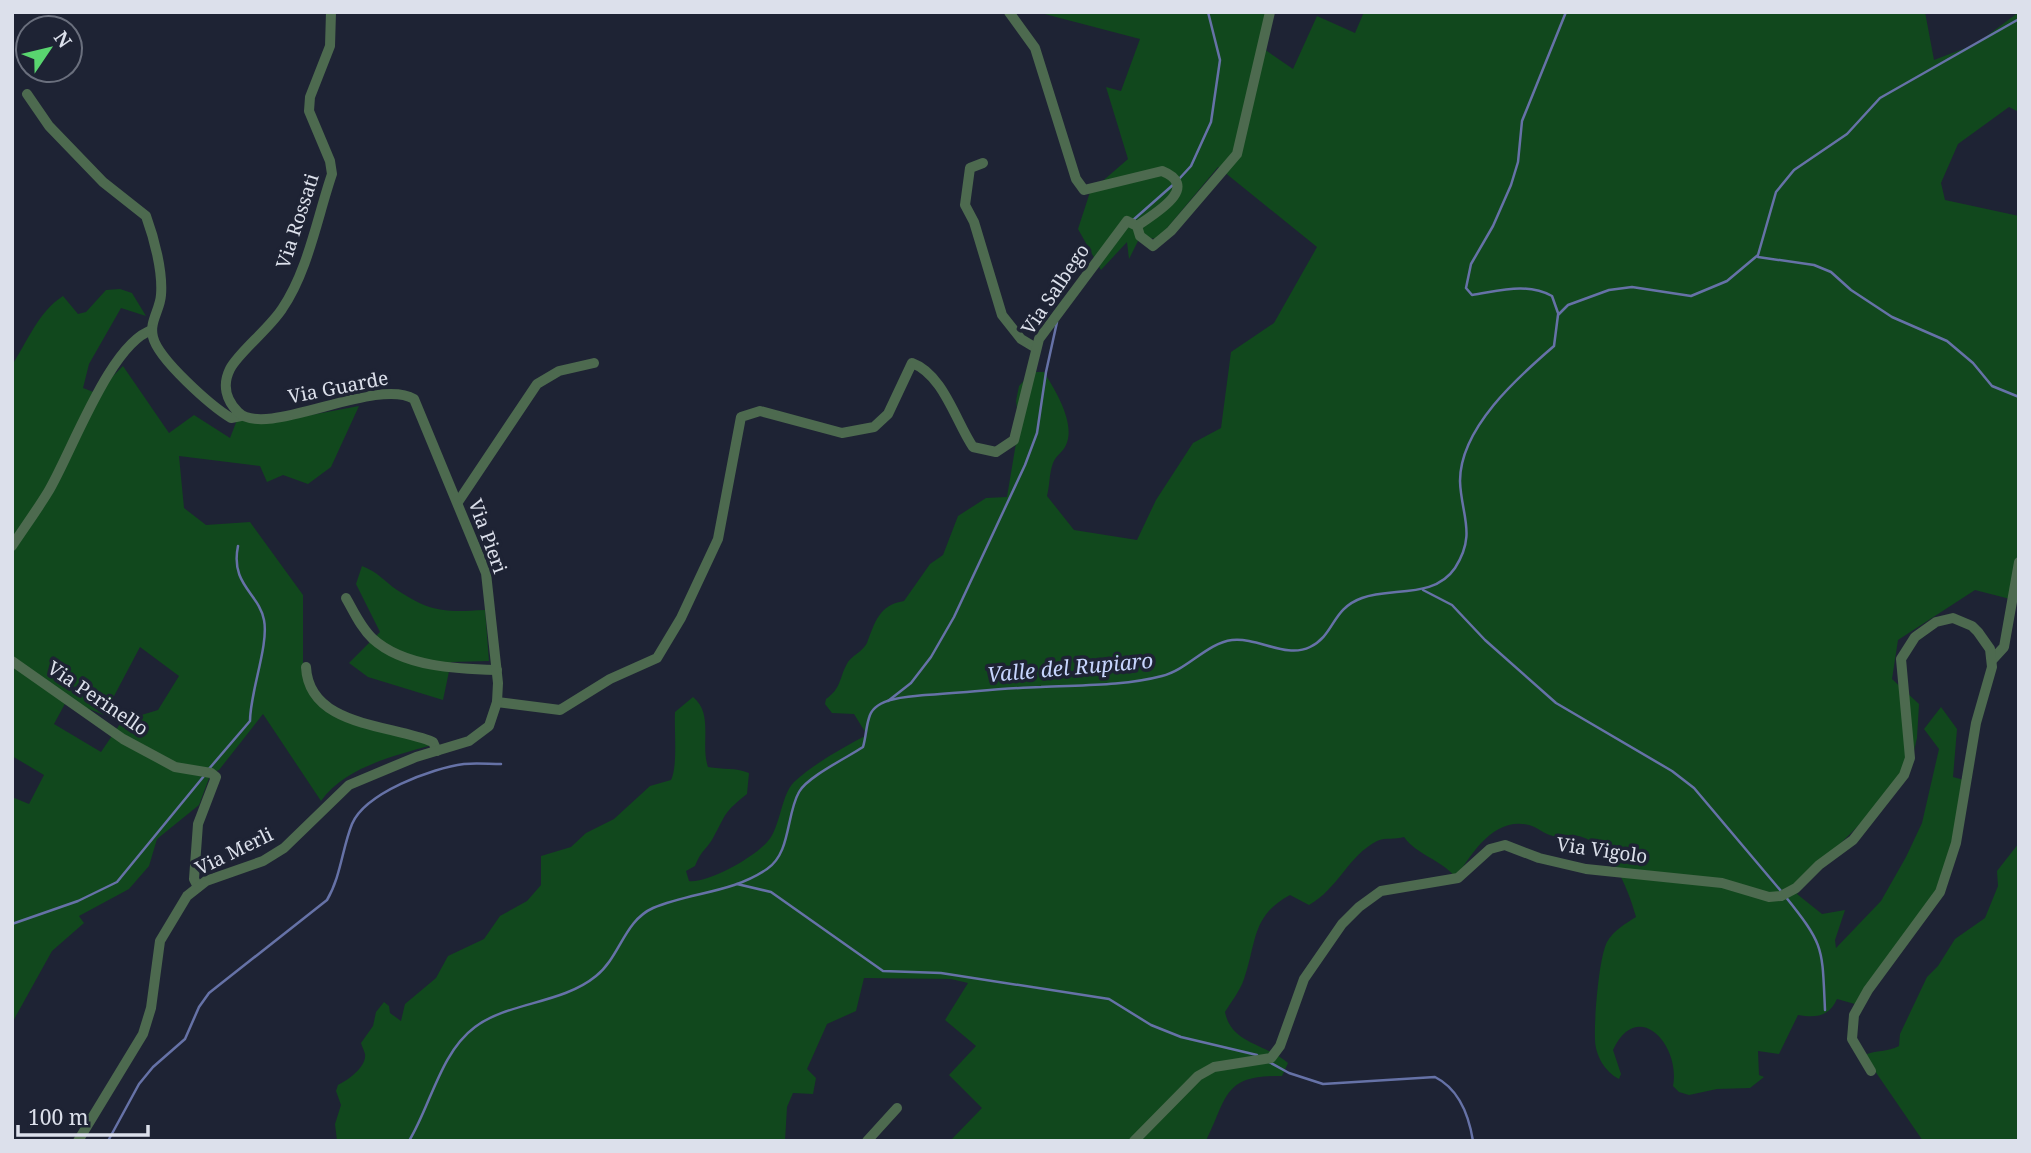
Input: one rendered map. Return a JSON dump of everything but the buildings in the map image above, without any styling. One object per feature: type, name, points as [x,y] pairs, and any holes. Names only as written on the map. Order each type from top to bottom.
[{"type":"street","name":"Via Rossati","points":[[243,417],[231,405],[224,388],[230,368],[266,332],[284,307],[298,277],[332,174],[330,161],[309,111],[310,97],[330,46],[331,12]]},
{"type":"street","name":"Via Salbego","points":[[498,702],[561,710],[610,679],[657,658],[681,618],[718,539],[741,417],[760,411],[842,433],[874,427],[888,414],[912,363],[919,365],[936,382],[973,447],[996,452],[1014,440],[1039,339],[1067,298],[1132,223],[1162,208],[1177,192],[1176,179],[1162,171],[1084,190],[1076,179],[1035,48],[1009,12]]},
{"type":"street","points":[[1132,223],[1140,236],[1153,246],[1171,231],[1237,154],[1270,12]]},
{"type":"street","points":[[27,94],[50,125],[103,182],[146,216],[151,230],[161,295],[152,330],[162,356],[213,405],[231,418],[243,417]]},
{"type":"street","points":[[983,163],[970,168],[965,205],[974,222],[1002,315],[1021,339],[1036,348]]},
{"type":"street","points":[[12,546],[49,491],[123,352],[143,333],[152,330]]},
{"type":"street","points":[[458,502],[537,384],[559,372],[594,363]]},
{"type":"street","name":"Via Guarde","points":[[243,417],[277,417],[384,394],[404,393],[414,399],[424,419]]},
{"type":"street","name":"Via Pieri","points":[[424,419],[486,573],[498,702]]},
{"type":"street","points":[[1871,1071],[1852,1039],[1854,1015],[1868,990],[1940,892],[1956,843],[1976,723],[1993,659],[2004,647],[2019,562]]},
{"type":"street","points":[[346,598],[364,628],[388,649],[437,665],[496,670]]},
{"type":"street","name":"Via Vigolo","points":[[1134,1141],[1198,1076],[1214,1067],[1271,1058],[1280,1046],[1304,979],[1342,924],[1359,907],[1381,891],[1458,878],[1490,849],[1505,845],[1539,858],[1586,869],[1722,883],[1769,897],[1781,896],[1853,840],[1904,775],[1910,758],[1901,659],[1915,637],[1936,622],[1953,618],[1972,626],[1993,659]]},
{"type":"street","name":"Via Perinello","points":[[12,661],[122,739],[175,767],[207,772],[216,777],[198,824],[194,879],[198,887]]},
{"type":"street","points":[[306,667],[309,689],[324,706],[360,722],[433,741],[437,751],[469,741],[489,726],[498,702]]},
{"type":"street","name":"Via Merli","points":[[78,1141],[143,1034],[152,1008],[160,941],[187,896],[206,881],[263,861],[284,848],[349,785],[437,751]]},
{"type":"street","points":[[867,1141],[897,1108]]},
{"type":"green space","points":[[1037,12],[1269,12],[1261,47],[1293,69],[1317,16],[1355,33],[1364,12],[1925,12],[1934,60],[1976,44],[2019,12],[2019,112],[2009,107],[1958,144],[1941,183],[1945,200],[2019,216],[2019,570],[2010,599],[1975,590],[1898,640],[1892,679],[1919,704],[1917,738],[1908,776],[1822,862],[1797,894],[1822,914],[1845,910],[1835,940],[1836,948],[1881,901],[1922,823],[1939,749],[1924,729],[1941,707],[1957,729],[1953,777],[1971,782],[1937,899],[1862,1006],[1837,999],[1826,1013],[1798,1015],[1779,1054],[1758,1051],[1759,1075],[1764,1077],[1750,1088],[1717,1089],[1689,1095],[1679,1092],[1673,1086],[1671,1056],[1655,1033],[1645,1028],[1634,1028],[1623,1035],[1613,1050],[1621,1074],[1619,1079],[1605,1067],[1599,1057],[1595,1039],[1599,974],[1607,942],[1616,931],[1636,917],[1628,893],[1607,855],[1587,839],[1574,835],[1553,836],[1529,825],[1516,824],[1494,831],[1485,839],[1456,878],[1404,837],[1384,839],[1367,847],[1328,890],[1309,905],[1290,895],[1268,912],[1257,931],[1242,983],[1225,1012],[1234,1031],[1288,1063],[1282,1076],[1248,1079],[1230,1091],[1206,1141],[950,1141],[982,1108],[949,1075],[976,1046],[945,1020],[968,983],[951,979],[864,978],[856,1011],[827,1024],[807,1069],[816,1078],[813,1094],[793,1093],[787,1107],[785,1141],[337,1141],[335,1124],[341,1105],[336,1091],[338,1085],[351,1077],[363,1064],[365,1054],[361,1043],[373,1026],[376,1012],[384,1002],[389,1006],[390,1013],[401,1021],[405,1004],[436,978],[448,956],[484,939],[500,916],[527,901],[541,885],[541,856],[571,847],[586,833],[614,819],[650,786],[671,780],[675,757],[675,712],[693,697],[703,712],[705,721],[708,767],[749,773],[747,794],[729,810],[695,866],[686,871],[689,881],[698,881],[721,873],[757,851],[771,837],[787,793],[794,782],[820,762],[867,735],[854,714],[832,713],[825,704],[826,699],[838,686],[848,662],[865,646],[883,611],[904,601],[930,564],[943,555],[958,516],[986,498],[1007,497],[1019,425],[1016,401],[1019,386],[1032,372],[1044,372],[1066,417],[1068,436],[1065,447],[1053,463],[1047,496],[1074,530],[1137,540],[1156,500],[1193,443],[1221,428],[1231,352],[1274,323],[1317,247],[1218,167],[1158,239],[1140,237],[1129,259],[1127,242],[1101,270],[1078,229],[1090,192],[1128,159],[1106,87],[1121,91],[1140,39]]},
{"type":"green space","points":[[120,289],[132,293],[146,316],[121,308],[89,364],[83,388],[96,393],[123,366],[169,433],[194,415],[230,438],[237,420],[263,424],[359,406],[331,467],[308,484],[283,475],[267,482],[260,466],[179,456],[184,508],[206,525],[250,522],[303,595],[303,676],[326,708],[432,745],[357,771],[331,789],[321,801],[263,714],[219,770],[211,773],[199,805],[157,839],[149,866],[129,889],[79,916],[84,923],[52,951],[12,1023],[12,797],[29,804],[44,775],[12,756],[12,365],[40,319],[54,303],[63,296],[78,314],[86,312],[106,290]],"holes":[[[140,647],[179,676],[158,710],[122,721],[101,752],[54,724],[67,700],[104,715]]]},
{"type":"green space","points":[[362,566],[409,598],[430,607],[449,611],[485,610],[489,661],[451,662],[443,700],[368,677],[349,663],[380,632],[356,584]]},
{"type":"green space","points":[[2019,843],[2019,1141],[1923,1141],[1864,1055],[1899,1046],[1900,1034],[1927,977],[1938,966],[1955,939],[1985,918],[1998,886],[1997,871]]},
{"type":"waterway","points":[[1179,179],[1191,166],[1211,122],[1220,60],[1208,12]]},
{"type":"waterway","points":[[1558,313],[1552,296],[1533,289],[1472,295],[1466,288],[1471,264],[1493,226],[1511,185],[1518,162],[1522,121],[1566,12]]},
{"type":"waterway","name":"Valle del Rupiaro","points":[[409,1141],[453,1051],[475,1027],[503,1012],[567,992],[596,976],[611,959],[635,921],[653,908],[740,883],[775,862],[784,844],[795,801],[803,786],[863,747],[872,711],[884,702],[925,695],[1012,688],[1133,682],[1171,673],[1214,646],[1232,640],[1291,651],[1301,650],[1318,642],[1344,609],[1362,598],[1424,588],[1446,578],[1462,556],[1467,534],[1460,481],[1470,442],[1480,423],[1508,388],[1554,346],[1558,315],[1568,305],[1609,290],[1632,287],[1691,296],[1727,281],[1758,255],[1776,192],[1794,170],[1847,134],[1880,98],[2019,19]]},
{"type":"waterway","points":[[1132,221],[1174,184]]},
{"type":"waterway","points":[[1758,257],[1814,265],[1831,272],[1851,290],[1892,317],[1947,341],[1973,363],[1992,386],[2019,397]]},
{"type":"waterway","points":[[888,701],[911,683],[931,657],[954,617],[1025,465],[1037,433],[1057,322]]},
{"type":"waterway","points":[[208,770],[250,721],[264,642],[265,630],[261,611],[238,570],[238,546]]},
{"type":"waterway","points":[[1423,590],[1452,605],[1485,640],[1556,703],[1672,771],[1694,788],[1781,891]]},
{"type":"waterway","points":[[108,1141],[139,1084],[153,1067],[185,1039],[199,1007],[209,993],[327,900],[352,824],[370,802],[401,784],[451,766],[501,764]]},
{"type":"waterway","points":[[12,924],[78,901],[117,882],[204,776]]},
{"type":"waterway","points":[[737,884],[771,892],[883,971],[941,973],[1109,999],[1151,1025],[1181,1037],[1257,1055]]},
{"type":"waterway","points":[[1785,896],[1808,926],[1819,948],[1825,1010]]},
{"type":"waterway","points":[[1269,1062],[1289,1073],[1323,1084],[1435,1077],[1457,1096],[1469,1122],[1473,1141]]}]
